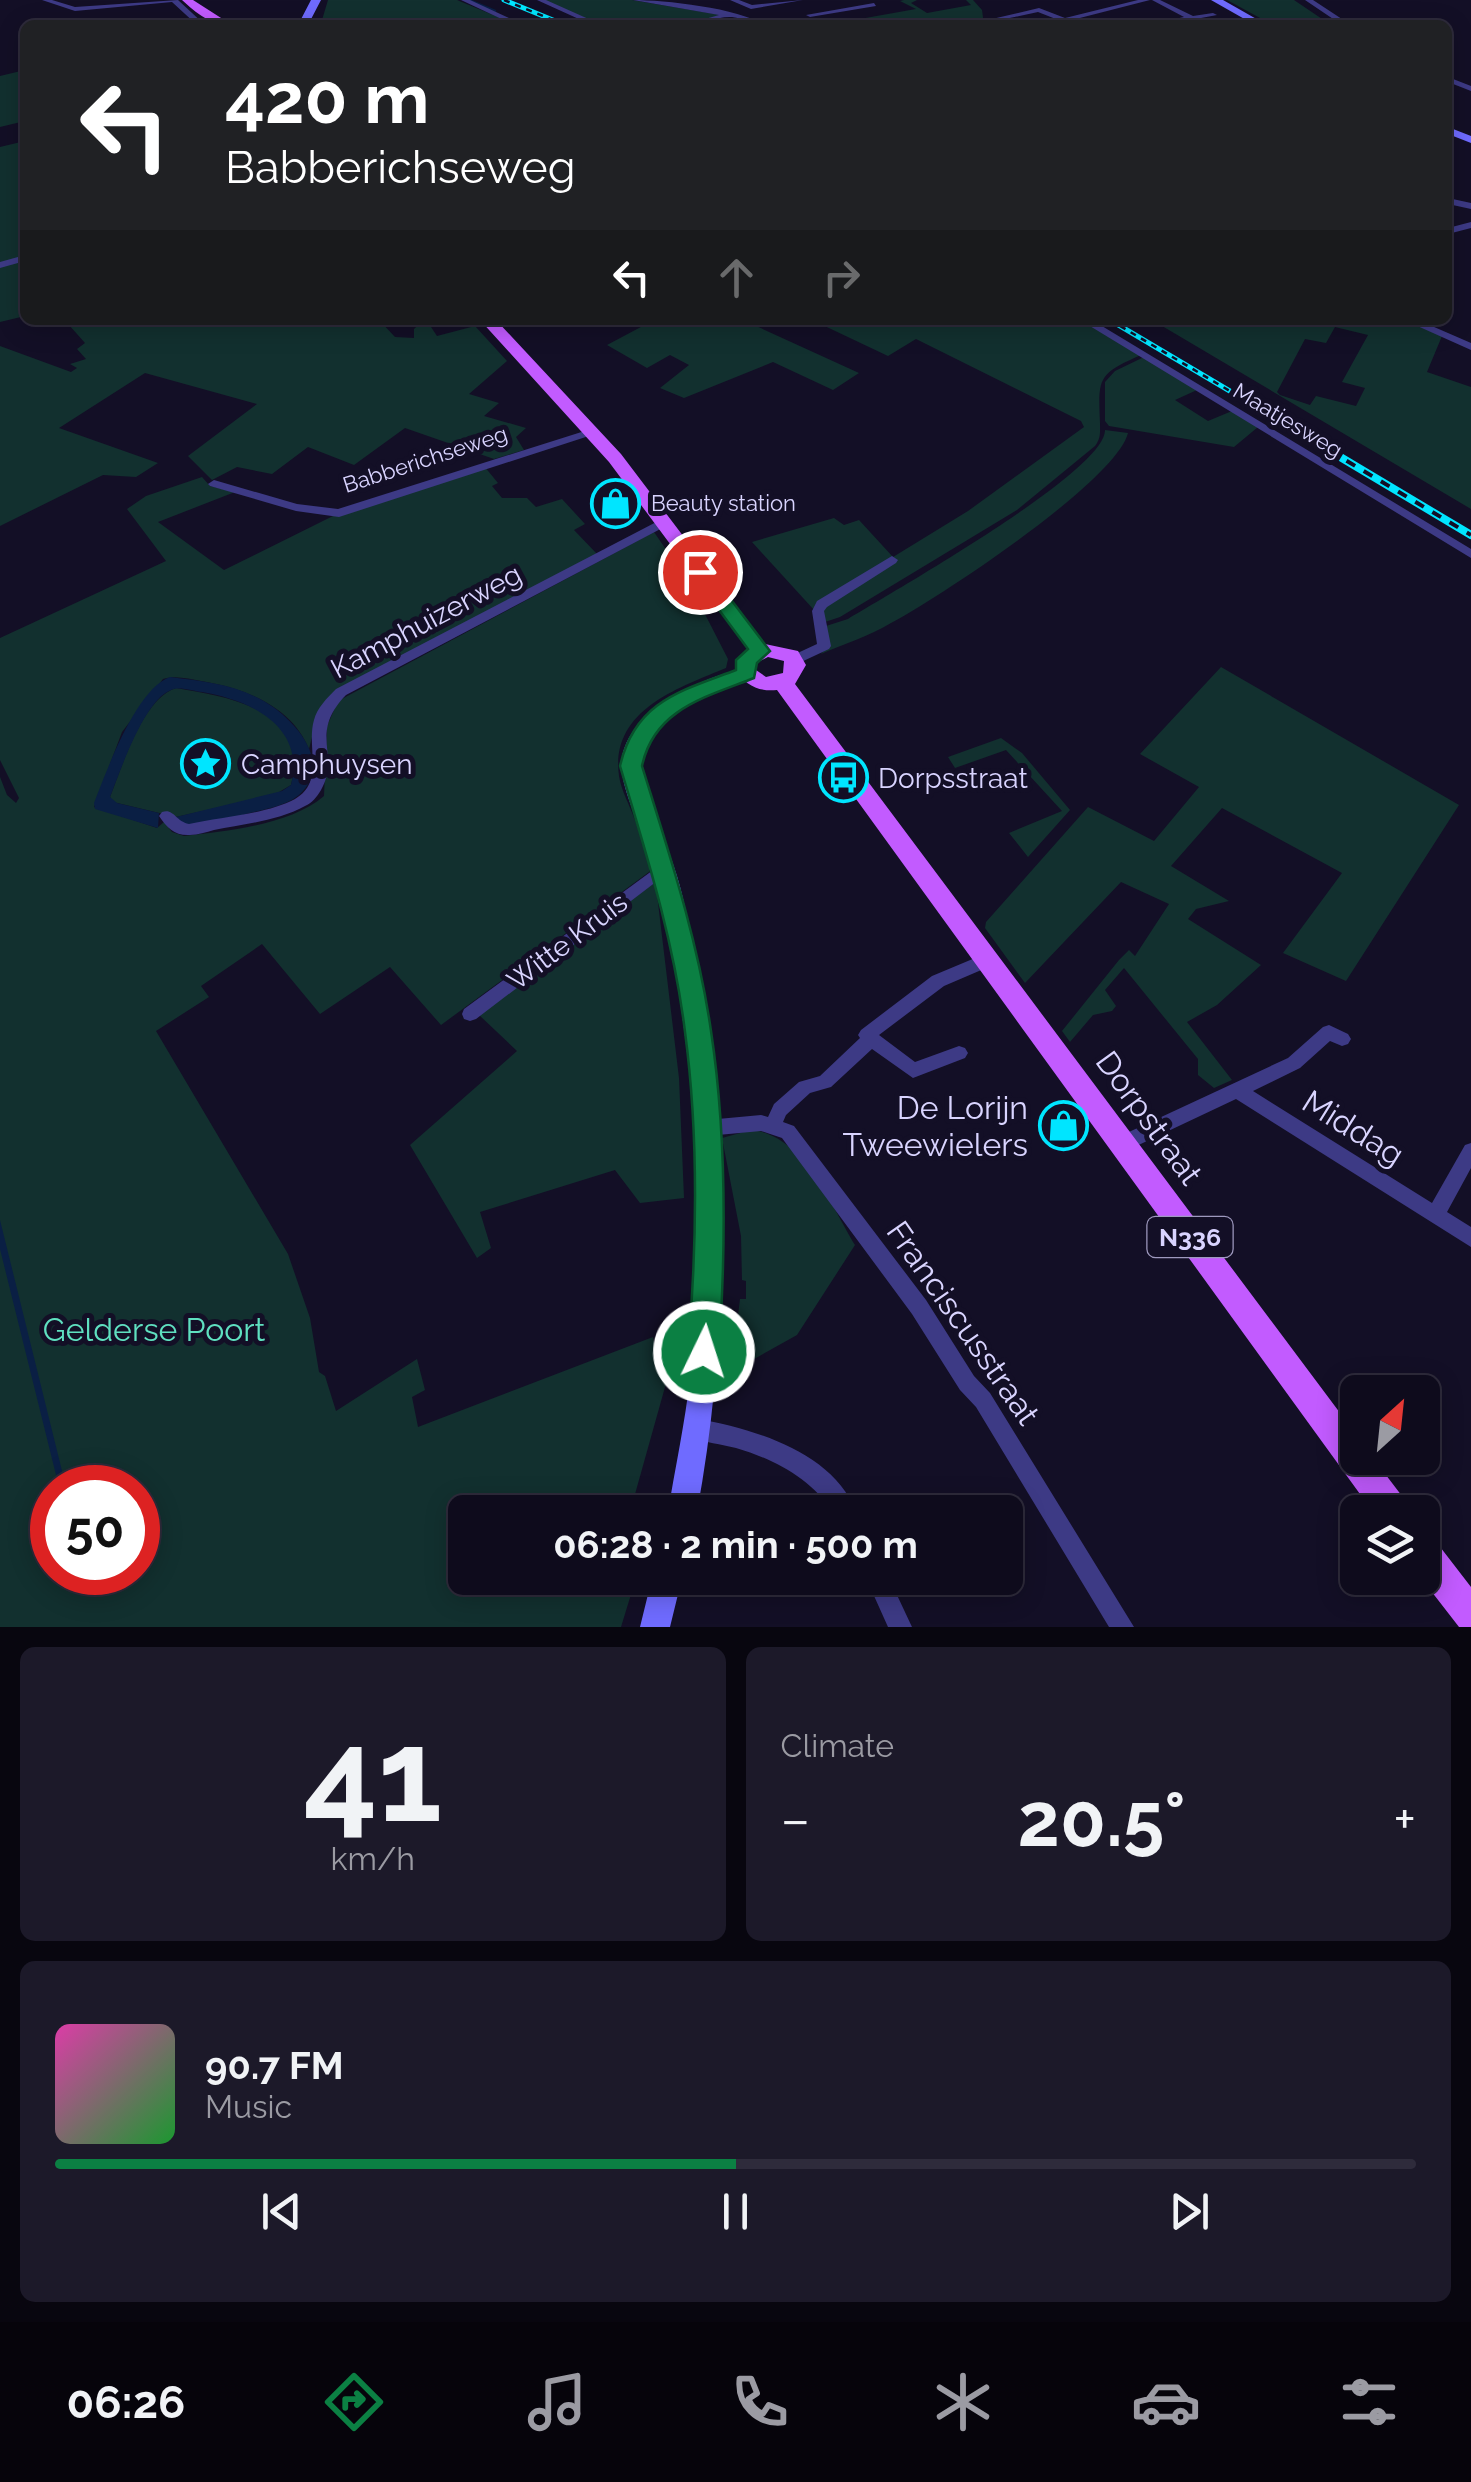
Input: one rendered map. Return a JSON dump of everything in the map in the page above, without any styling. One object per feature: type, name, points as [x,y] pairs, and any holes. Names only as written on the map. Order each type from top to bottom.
[{"type":"main road","points":[[187,0],[215,20]]},
{"type":"main road","points":[[1216,0],[1253,20]]},
{"type":"main road","points":[[493,325],[591,432],[760,651]]},
{"type":"main road","points":[[760,651],[780,651],[794,660],[795,673],[782,682],[762,683],[746,673],[746,660],[760,651]]},
{"type":"main road","name":"Witte Kruis","points":[[685,1495],[698,1430],[710,1273],[706,1128],[698,1031],[664,868],[631,766],[645,726],[677,700],[746,673]]},
{"type":"main road","name":"N336","points":[[782,682],[987,960]]},
{"type":"main road","name":"Dorpstraat","points":[[987,960],[1381,1495]]},
{"type":"main road","points":[[1440,1575],[1471,1615]]},
{"type":"main road","points":[[655,1627],[663,1595]]},
{"type":"street","points":[[45,0],[75,9],[174,0],[196,20]]},
{"type":"street","points":[[464,0],[509,20]]},
{"type":"street","points":[[540,0],[586,20]]},
{"type":"street","points":[[636,0],[752,20]]},
{"type":"street","points":[[733,0],[750,7],[794,1],[814,17],[879,3]]},
{"type":"street","points":[[996,20],[1040,10],[1064,20],[1151,0],[1194,20]]},
{"type":"street","points":[[1308,0],[1339,20]]},
{"type":"street","points":[[705,20],[726,14]]},
{"type":"street","points":[[1179,20],[1213,15]]},
{"type":"street","name":"Maatjesweg","points":[[1093,325],[1471,554]]},
{"type":"street","points":[[1420,325],[1471,347]]},
{"type":"street","name":"Babberichseweg","points":[[214,484],[296,507],[339,513],[591,432]]},
{"type":"street","name":"Kamphuizerweg","points":[[167,816],[174,826],[189,830],[301,802],[316,789],[321,773],[320,722],[327,706],[341,692],[664,522]]},
{"type":"street","points":[[794,660],[824,646],[818,611],[822,604],[892,560]]},
{"type":"street","name":"Witte Kruis","points":[[470,1014],[664,868]]},
{"type":"street","points":[[960,1054],[913,1070],[867,1036],[938,981],[987,960]]},
{"type":"street","name":"Middag","points":[[1122,1144],[1294,1063],[1329,1032],[1342,1039]]},
{"type":"street","points":[[706,1128],[773,1125],[780,1110],[805,1087],[824,1082],[872,1039]]},
{"type":"street","name":"Middag","points":[[1239,1091],[1471,1238]]},
{"type":"street","name":"Franciscusstraat","points":[[773,1125],[788,1132],[919,1307],[1024,1464],[1122,1627]]},
{"type":"street","points":[[1435,1215],[1471,1151]]},
{"type":"street","points":[[698,1430],[734,1435],[774,1452],[812,1476],[829,1495]]},
{"type":"street","points":[[884,1595],[900,1627]]},
{"type":"green space","points":[[328,0],[457,0],[505,20],[322,20]]},
{"type":"green space","points":[[543,0],[632,0],[721,15],[702,20],[589,20]]},
{"type":"green space","points":[[917,0],[911,3],[927,13],[971,5],[966,0],[973,0],[982,10],[983,20],[854,20],[916,9],[900,1]]},
{"type":"green space","points":[[1227,0],[1294,0],[1324,20],[1264,20]]},
{"type":"green space","points":[[20,71],[20,122],[0,127],[0,76]]},
{"type":"green space","points":[[20,142],[20,257],[0,263],[0,147]]},
{"type":"green space","points":[[20,260],[20,317],[0,322],[0,266]]},
{"type":"green space","points":[[69,325],[384,325],[395,337],[414,338],[418,325],[433,325],[437,336],[475,326],[507,361],[469,394],[499,403],[484,416],[526,428],[516,437],[524,450],[494,459],[405,428],[354,465],[308,447],[272,474],[237,467],[212,480],[188,456],[257,404],[145,373],[59,428],[158,463],[136,477],[103,475],[0,526],[0,346],[71,372],[77,368],[70,364],[86,359],[77,349],[85,343]]},
{"type":"green space","points":[[645,325],[754,325],[859,373],[833,390],[773,362],[684,398],[660,388],[689,365],[670,355],[647,368],[607,345]]},
{"type":"green space","points":[[823,325],[1091,325],[1141,355],[1116,367],[1104,379],[1100,435],[1095,446],[1017,510],[840,617],[825,622],[752,542],[834,518],[844,525],[859,520],[893,557],[968,511],[1084,427],[1081,421],[916,339],[888,356]]},
{"type":"green space","points":[[1160,325],[1417,325],[1442,336],[1427,372],[1471,387],[1471,509]],"holes":[[[1335,327],[1368,335],[1342,382],[1365,388],[1356,406],[1316,396],[1310,405],[1277,392],[1305,339],[1326,343]]]},
{"type":"green space","points":[[1144,357],[1197,390],[1175,400],[1208,421],[1232,411],[1258,427],[1234,447],[1109,426],[1105,421],[1105,382],[1115,371]]},
{"type":"green space","points":[[1105,430],[1128,433],[1116,454],[1061,507],[915,609],[874,632],[821,654],[830,644],[826,626],[848,619],[908,583],[1036,500],[1096,449]]},
{"type":"green space","name":"Gelderse Poort","points":[[484,466],[498,483],[492,486],[502,498],[527,498],[536,507],[562,499],[585,524],[574,530],[597,554],[345,687],[315,725],[309,749],[291,721],[265,701],[217,684],[163,679],[122,732],[94,807],[157,828],[164,822],[172,832],[184,836],[257,825],[294,814],[324,796],[327,726],[338,701],[654,532],[689,583],[728,659],[726,668],[651,705],[625,734],[619,753],[619,776],[645,846],[649,872],[441,1025],[390,967],[320,1014],[262,944],[201,986],[209,997],[156,1031],[288,1254],[310,1318],[319,1372],[325,1376],[336,1411],[417,1359],[425,1390],[412,1397],[418,1427],[653,1337],[657,1356],[674,1355],[635,1495],[448,1495],[448,1595],[631,1595],[621,1627],[0,1627],[0,777],[7,795],[16,803],[19,798],[0,760],[0,638],[166,561],[127,509],[146,496],[202,477],[210,486],[235,492],[158,522],[224,570],[337,514]]},
{"type":"green space","points":[[1221,667],[1459,805],[1346,981],[1283,953],[1342,873],[1222,808],[1171,866],[1229,901],[1196,909],[1188,919],[1261,965],[1217,1005],[1187,1022],[1232,1080],[1214,1088],[1198,1075],[1198,1059],[1124,968],[1105,990],[1116,1006],[1112,1011],[1093,1015],[1070,1042],[1062,1031],[1119,960],[1129,950],[1135,956],[1169,904],[1121,882],[1025,983],[985,928],[986,922],[1088,807],[1154,841],[1199,787],[1140,754]]},
{"type":"green space","points":[[176,688],[241,703],[277,724],[289,739],[294,760],[291,785],[274,795],[176,817],[113,802],[110,797],[143,719],[153,705]]},
{"type":"green space","points":[[1001,738],[1022,753],[1070,810],[1028,857],[1009,833],[1062,811],[1006,750],[955,768],[948,757]]},
{"type":"green space","points":[[653,884],[679,1078],[684,1198],[640,1203],[615,1170],[480,1212],[491,1248],[477,1258],[410,1145],[517,1051],[478,1014]]},
{"type":"green space","points":[[751,1130],[769,1134],[800,1158],[814,1174],[855,1245],[797,1335],[731,1372],[746,1281],[742,1280],[741,1236],[722,1138]]},
{"type":"water","points":[[170,677],[239,690],[283,715],[310,751],[311,778],[303,791],[276,806],[186,828],[176,817],[282,791],[291,785],[293,764],[282,732],[255,709],[220,696],[178,688],[161,696],[151,707],[110,797],[117,803],[159,813],[158,828],[95,809],[107,771],[134,713]]},
{"type":"water","points":[[0,1220],[61,1465],[54,1465],[0,1249]]},
{"type":"waterway","points":[[469,0],[495,11]]},
{"type":"railway","points":[[504,0],[553,20]]},
{"type":"railway","points":[[1118,325],[1299,432]]},
{"type":"railway","points":[[1295,430],[1471,535]]},
{"type":"place","name":"Beauty station","points":[[616,503]]},
{"type":"place","name":"Camphuysen","points":[[206,764]]},
{"type":"place","name":"Dorpsstraat","points":[[843,778]]},
{"type":"place","name":"De Lorijn Tweewielers","points":[[1063,1126]]},
{"type":"route","points":[[700,572],[760,651],[746,660],[746,673],[677,700],[659,712],[636,743],[631,766],[664,868],[698,1031],[706,1128],[710,1273],[704,1352]]}]
